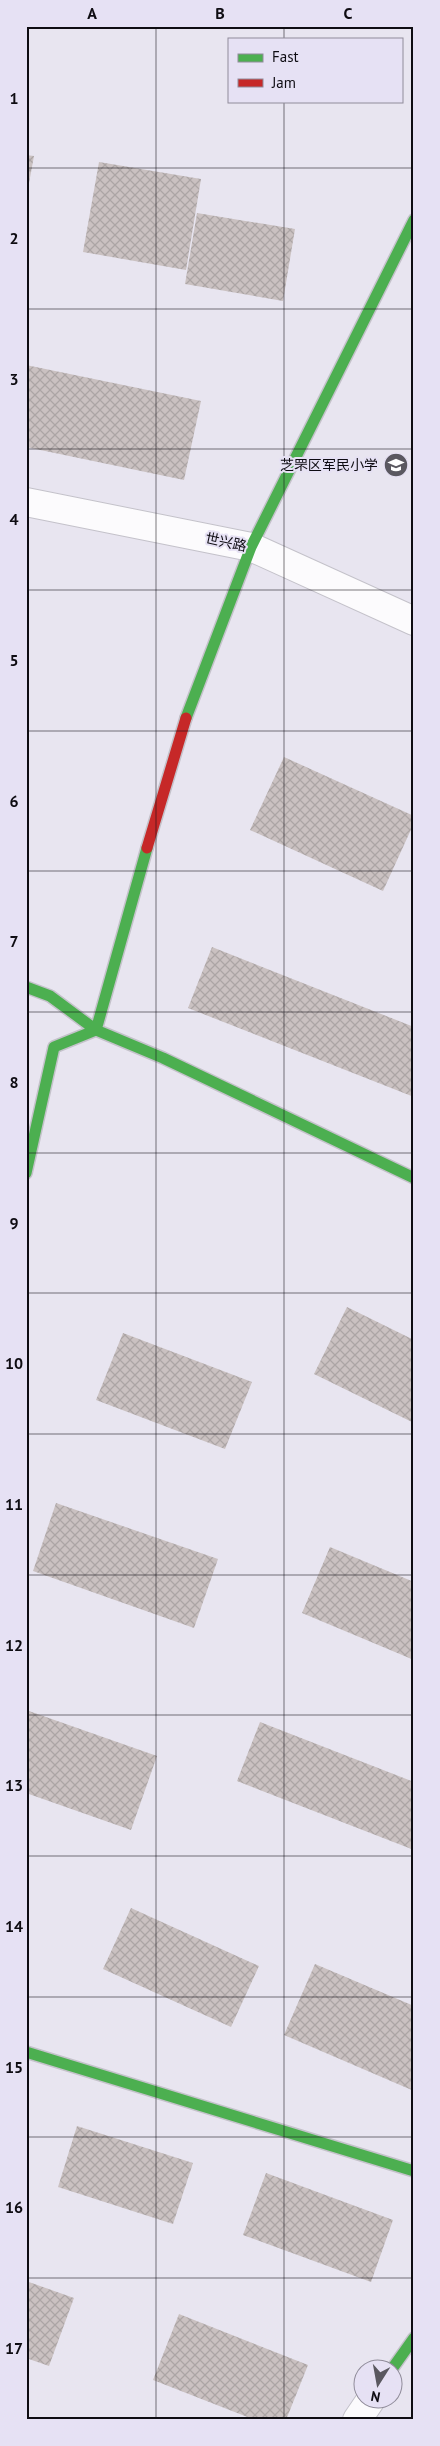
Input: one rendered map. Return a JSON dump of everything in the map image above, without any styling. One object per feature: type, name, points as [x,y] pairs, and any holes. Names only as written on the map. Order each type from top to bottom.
[{"type":"street","points":[[96,1030],[178,738],[251,547],[414,220]]},
{"type":"street","name":"世兴路","points":[[26,502],[251,547],[414,620]]},
{"type":"street","points":[[26,987],[50,996],[96,1030],[162,1058],[414,1178]]},
{"type":"street","points":[[26,1173],[54,1047],[96,1030]]},
{"type":"street","points":[[26,2052],[414,2171]]},
{"type":"street","points":[[400,2358],[414,2338]]},
{"type":"street","points":[[357,2420],[365,2408]]},
{"type":"building","points":[[26,155],[34,156],[27,194],[26,194]]},
{"type":"building","points":[[99,162],[201,179],[186,270],[83,252]]},
{"type":"building","points":[[197,213],[295,229],[283,301],[185,284]]},
{"type":"building","points":[[26,365],[201,401],[184,480],[26,447]]},
{"type":"building","points":[[284,757],[414,816],[414,823],[383,891],[250,830]]},
{"type":"building","points":[[212,947],[414,1027],[414,1097],[188,1008]]},
{"type":"building","points":[[347,1307],[414,1340],[414,1423],[314,1374]]},
{"type":"building","points":[[123,1333],[252,1382],[225,1449],[96,1400]]},
{"type":"building","points":[[56,1503],[218,1559],[194,1628],[33,1571]]},
{"type":"building","points":[[330,1547],[414,1582],[414,1660],[302,1613]]},
{"type":"building","points":[[26,1710],[157,1756],[131,1830],[26,1793]]},
{"type":"building","points":[[260,1722],[414,1782],[414,1850],[237,1781]]},
{"type":"building","points":[[131,1908],[259,1966],[231,2027],[103,1969]]},
{"type":"building","points":[[315,1964],[414,2006],[414,2091],[284,2035]]},
{"type":"building","points":[[77,2126],[193,2163],[173,2224],[58,2187]]},
{"type":"building","points":[[266,2173],[393,2220],[371,2282],[243,2235]]},
{"type":"building","points":[[26,2281],[74,2298],[49,2366],[26,2358]]},
{"type":"building","points":[[179,2314],[308,2365],[286,2420],[255,2420],[153,2380]]},
{"type":"traffic: fast","points":[[186,718],[251,547],[414,220]]},
{"type":"traffic: fast","points":[[26,1173],[54,1047],[96,1030],[147,848]]},
{"type":"traffic: fast","points":[[26,987],[50,996],[96,1030],[163,1058],[414,1178]]},
{"type":"traffic: fast","points":[[26,2052],[414,2171]]},
{"type":"traffic: fast","points":[[400,2358],[414,2338]]},
{"type":"traffic: jam","points":[[147,848],[186,718]]},
{"type":"place","name":"芝罘区军民小学","points":[[396,465]]}]
